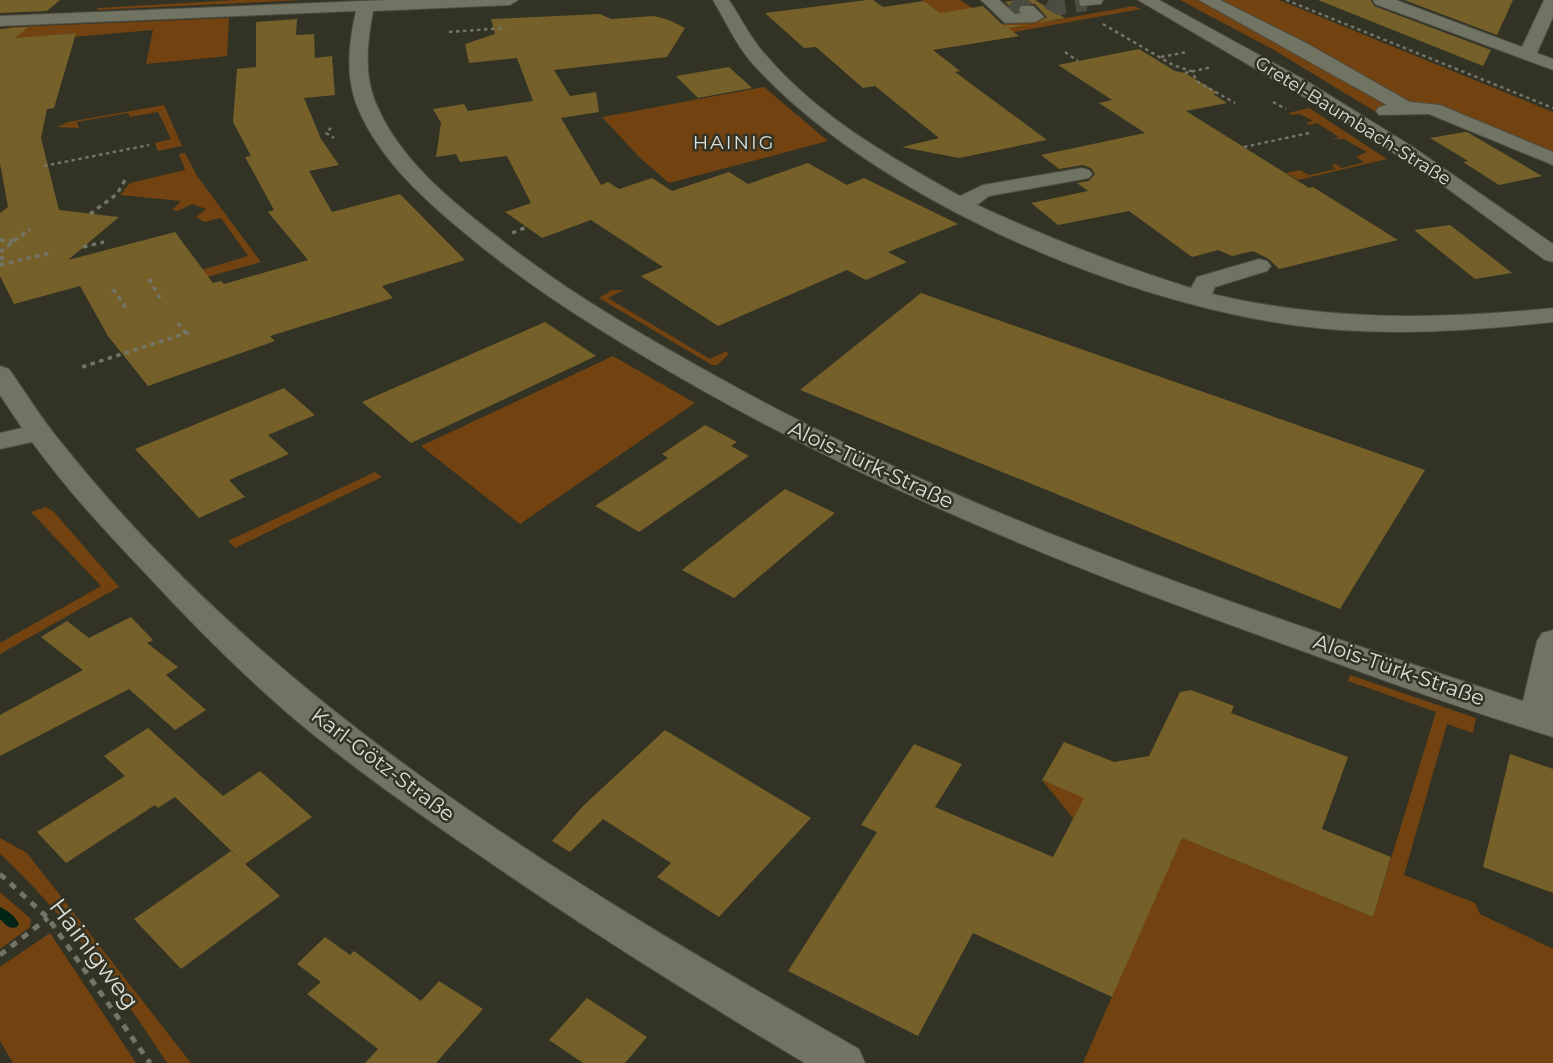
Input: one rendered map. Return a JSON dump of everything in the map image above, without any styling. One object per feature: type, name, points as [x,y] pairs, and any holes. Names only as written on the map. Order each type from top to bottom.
[{"type":"street","points":[[44,19],[72,0]]},
{"type":"street","points":[[0,21],[510,0]]},
{"type":"street","points":[[721,0],[729,18],[756,58],[794,96],[864,149],[962,205],[1098,265],[1198,298],[1268,314],[1385,326],[1435,325],[1553,315]]},
{"type":"street","points":[[989,0],[992,6],[1011,19],[1035,17],[1017,4]]},
{"type":"street","name":"Gretel-Baumbach-Straße","points":[[1146,0],[1260,61],[1351,117],[1431,169],[1553,255]]},
{"type":"street","points":[[1208,0],[1302,48],[1404,107]]},
{"type":"street","points":[[1381,0],[1553,65]]},
{"type":"street","points":[[1527,55],[1552,0]]},
{"type":"street","name":"Alois-Türk-Straße","points":[[366,6],[358,41],[360,82],[374,121],[410,171],[466,223],[519,265],[613,328],[785,426],[935,497],[1230,612],[1545,721]]},
{"type":"street","points":[[1351,117],[1404,107],[1425,108],[1448,113],[1553,159]]},
{"type":"street","points":[[962,205],[984,191],[1082,174]]},
{"type":"street","points":[[1198,298],[1205,282],[1259,266]]},
{"type":"street","name":"Karl-Götz-Straße","points":[[0,374],[38,432],[95,501],[187,600],[244,655],[324,722],[427,800],[545,880],[720,991],[844,1063]]},
{"type":"street","points":[[0,441],[38,432]]},
{"type":"street","points":[[1545,721],[1553,641]]},
{"type":"path","points":[[1286,0],[1553,108]]},
{"type":"path","points":[[1103,24],[1160,57],[1191,71],[1198,82],[1235,103]]},
{"type":"path","points":[[449,32],[505,27]]},
{"type":"path","points":[[1065,52],[1079,61]]},
{"type":"path","points":[[1160,57],[1187,52]]},
{"type":"path","points":[[1185,73],[1212,67]]},
{"type":"path","points":[[1273,102],[1286,109]]},
{"type":"path","points":[[331,128],[326,133],[334,138]]},
{"type":"path","points":[[1244,148],[1309,133]]},
{"type":"path","points":[[44,166],[149,145]]},
{"type":"path","points":[[90,214],[117,194],[125,180]]},
{"type":"path","points":[[30,229],[0,252],[2,265],[50,253]]},
{"type":"path","points":[[0,240],[14,241]]},
{"type":"path","points":[[83,247],[104,242]]},
{"type":"path","points":[[149,279],[160,298]]},
{"type":"path","points":[[113,289],[126,308]]},
{"type":"path","points":[[178,323],[187,335]]},
{"type":"path","points":[[82,367],[193,331]]},
{"type":"path","name":"Hainigweg","points":[[0,874],[48,918],[150,1063]]},
{"type":"path","points":[[0,955],[48,918]]},
{"type":"shaded area","points":[[237,0],[303,0],[97,10],[98,8]]},
{"type":"shaded area","points":[[922,0],[960,0],[999,25],[1044,17],[1050,21],[1134,6],[1141,9],[987,37],[951,21]]},
{"type":"shaded area","points":[[1180,0],[1279,0],[1553,112],[1553,162],[1444,115],[1404,107],[1376,112],[1274,50]]},
{"type":"shaded area","points":[[229,18],[227,56],[146,64],[153,30],[0,40],[0,30],[13,27]]},
{"type":"shaded area","points":[[764,87],[828,141],[669,183],[639,157],[602,117]]},
{"type":"shaded area","points":[[164,105],[182,146],[158,151],[155,143],[171,139],[158,112],[130,117],[128,113],[77,122],[79,128],[57,127],[68,122]]},
{"type":"shaded area","points":[[1309,108],[1387,159],[1298,180],[1286,173],[1300,170],[1309,175],[1336,169],[1331,165],[1336,164],[1342,168],[1364,162],[1356,157],[1367,152],[1344,139],[1332,139],[1339,137],[1317,123],[1309,125],[1306,123],[1313,121],[1300,114],[1288,113]]},
{"type":"shaded area","points":[[185,153],[197,176],[261,262],[167,288],[162,282],[248,256],[221,218],[204,222],[196,217],[206,209],[192,204],[178,211],[172,210],[181,201],[120,195],[130,183],[185,170],[179,154]]},
{"type":"shaded area","points":[[612,290],[624,290],[608,298],[710,359],[727,351],[728,355],[717,365],[712,365],[599,298]]},
{"type":"shaded area","points":[[613,356],[695,403],[520,524],[421,446]]},
{"type":"shaded area","points":[[375,472],[382,477],[235,548],[228,541]]},
{"type":"shaded area","points":[[46,507],[54,512],[119,587],[0,654],[0,643],[101,586],[31,512]]},
{"type":"shaded area","points":[[1350,675],[1476,718],[1473,733],[1447,724],[1404,875],[1475,903],[1480,914],[1553,949],[1553,1063],[1083,1063],[1172,859],[1073,818],[1042,780],[1373,917],[1436,712],[1348,681]]},
{"type":"shaded area","points":[[0,838],[27,853],[191,1063],[167,1063],[90,953],[47,902],[0,854]]},
{"type":"shaded area","points":[[0,892],[31,919],[30,927],[0,949]]},
{"type":"shaded area","points":[[50,933],[136,1063],[13,1063],[0,1041],[0,967]]},
{"type":"building","points":[[0,0],[60,0],[47,11],[0,13]]},
{"type":"building","points":[[873,0],[883,7],[924,1],[940,13],[983,6],[1003,25],[1028,25],[1008,28],[1019,36],[933,50],[960,71],[955,72],[1047,140],[959,158],[902,147],[939,138],[875,86],[863,88],[816,47],[804,48],[765,13]]},
{"type":"building","points":[[1035,0],[1065,18],[1038,23],[1047,17],[1035,4],[1021,3],[1016,11],[1005,2]]},
{"type":"building","points":[[1318,0],[1371,0],[1374,6],[1491,50],[1483,66]]},
{"type":"building","points":[[1404,0],[1513,0],[1497,35]]},
{"type":"building","points":[[600,14],[611,19],[654,16],[685,28],[667,57],[554,70],[570,96],[596,92],[599,112],[561,118],[601,185],[608,182],[619,189],[652,178],[672,191],[729,172],[748,184],[808,163],[847,185],[864,178],[958,224],[888,252],[907,262],[866,280],[847,270],[718,326],[641,276],[663,267],[591,220],[542,238],[505,212],[531,203],[507,156],[460,162],[456,154],[436,157],[441,123],[433,109],[464,104],[468,111],[533,101],[517,58],[469,63],[465,44],[495,34],[491,19]]},
{"type":"building","points":[[297,19],[296,35],[314,34],[315,58],[332,56],[335,95],[304,98],[321,139],[339,165],[309,171],[332,212],[400,194],[465,260],[382,286],[393,298],[270,336],[275,341],[148,386],[108,336],[80,286],[14,304],[0,276],[0,213],[8,207],[0,163],[0,29],[28,27],[15,38],[76,33],[54,108],[47,109],[41,138],[59,210],[119,217],[68,260],[175,232],[213,283],[221,281],[224,284],[308,260],[268,212],[274,210],[245,157],[251,156],[233,122],[237,69],[256,67],[256,22]]},
{"type":"building","points":[[1139,49],[1218,93],[1213,94],[1227,103],[1186,111],[1398,240],[1279,269],[1269,259],[1253,251],[1232,256],[1218,250],[1192,257],[1129,211],[1058,225],[1031,203],[1088,191],[1077,183],[1089,181],[1095,174],[1091,168],[1083,165],[1059,169],[1041,155],[1145,133],[1099,103],[1112,100],[1058,65]]},
{"type":"building","points":[[729,67],[752,88],[698,98],[676,76]]},
{"type":"building","points":[[1467,132],[1542,176],[1499,185],[1463,162],[1468,161],[1430,138]]},
{"type":"building","points":[[1450,225],[1512,273],[1475,279],[1414,230]]},
{"type":"building","points":[[921,293],[1425,470],[1340,609],[800,390]]},
{"type":"building","points":[[545,322],[596,356],[411,443],[362,402]]},
{"type":"building","points":[[284,388],[315,415],[268,435],[289,454],[229,480],[245,497],[199,518],[135,449]]},
{"type":"building","points":[[705,425],[737,442],[731,446],[749,456],[639,532],[595,506],[668,458],[662,454]]},
{"type":"building","points":[[785,489],[835,513],[734,598],[682,570]]},
{"type":"building","points":[[131,617],[153,640],[147,643],[178,667],[166,675],[206,710],[175,730],[129,689],[0,756],[0,715],[83,670],[41,637],[67,621],[89,638]]},
{"type":"building","points":[[1191,690],[1234,706],[1231,713],[1348,757],[1322,829],[1391,857],[1373,917],[1182,838],[1112,997],[973,933],[918,1036],[788,971],[877,832],[861,825],[914,744],[962,764],[935,807],[1053,857],[1084,798],[1042,780],[1064,742],[1114,762],[1149,756],[1180,692]]},
{"type":"building","points":[[148,728],[223,796],[260,771],[312,817],[245,864],[175,797],[158,808],[155,805],[66,863],[37,832],[125,776],[104,756]]},
{"type":"building","points":[[665,730],[811,818],[719,917],[657,877],[671,863],[603,819],[570,852],[552,841],[583,806]]},
{"type":"building","points":[[1510,754],[1553,769],[1553,893],[1483,867]]},
{"type":"building","points":[[231,851],[280,896],[181,969],[134,919]]},
{"type":"building","points":[[325,937],[350,955],[354,951],[421,1001],[439,981],[483,1009],[436,1063],[365,1063],[378,1049],[307,994],[321,982],[297,964]]},
{"type":"building","points":[[587,998],[647,1037],[625,1063],[583,1063],[549,1040]]},
{"type":"waterway","points":[[0,912],[13,924]]},
{"type":"tunnel","points":[[1049,0],[1059,6],[1086,2]]},
{"type":"tunnel","points":[[1012,1],[1027,10]]},
{"type":"district","name":"HAINIG","points":[[734,142]]}]
